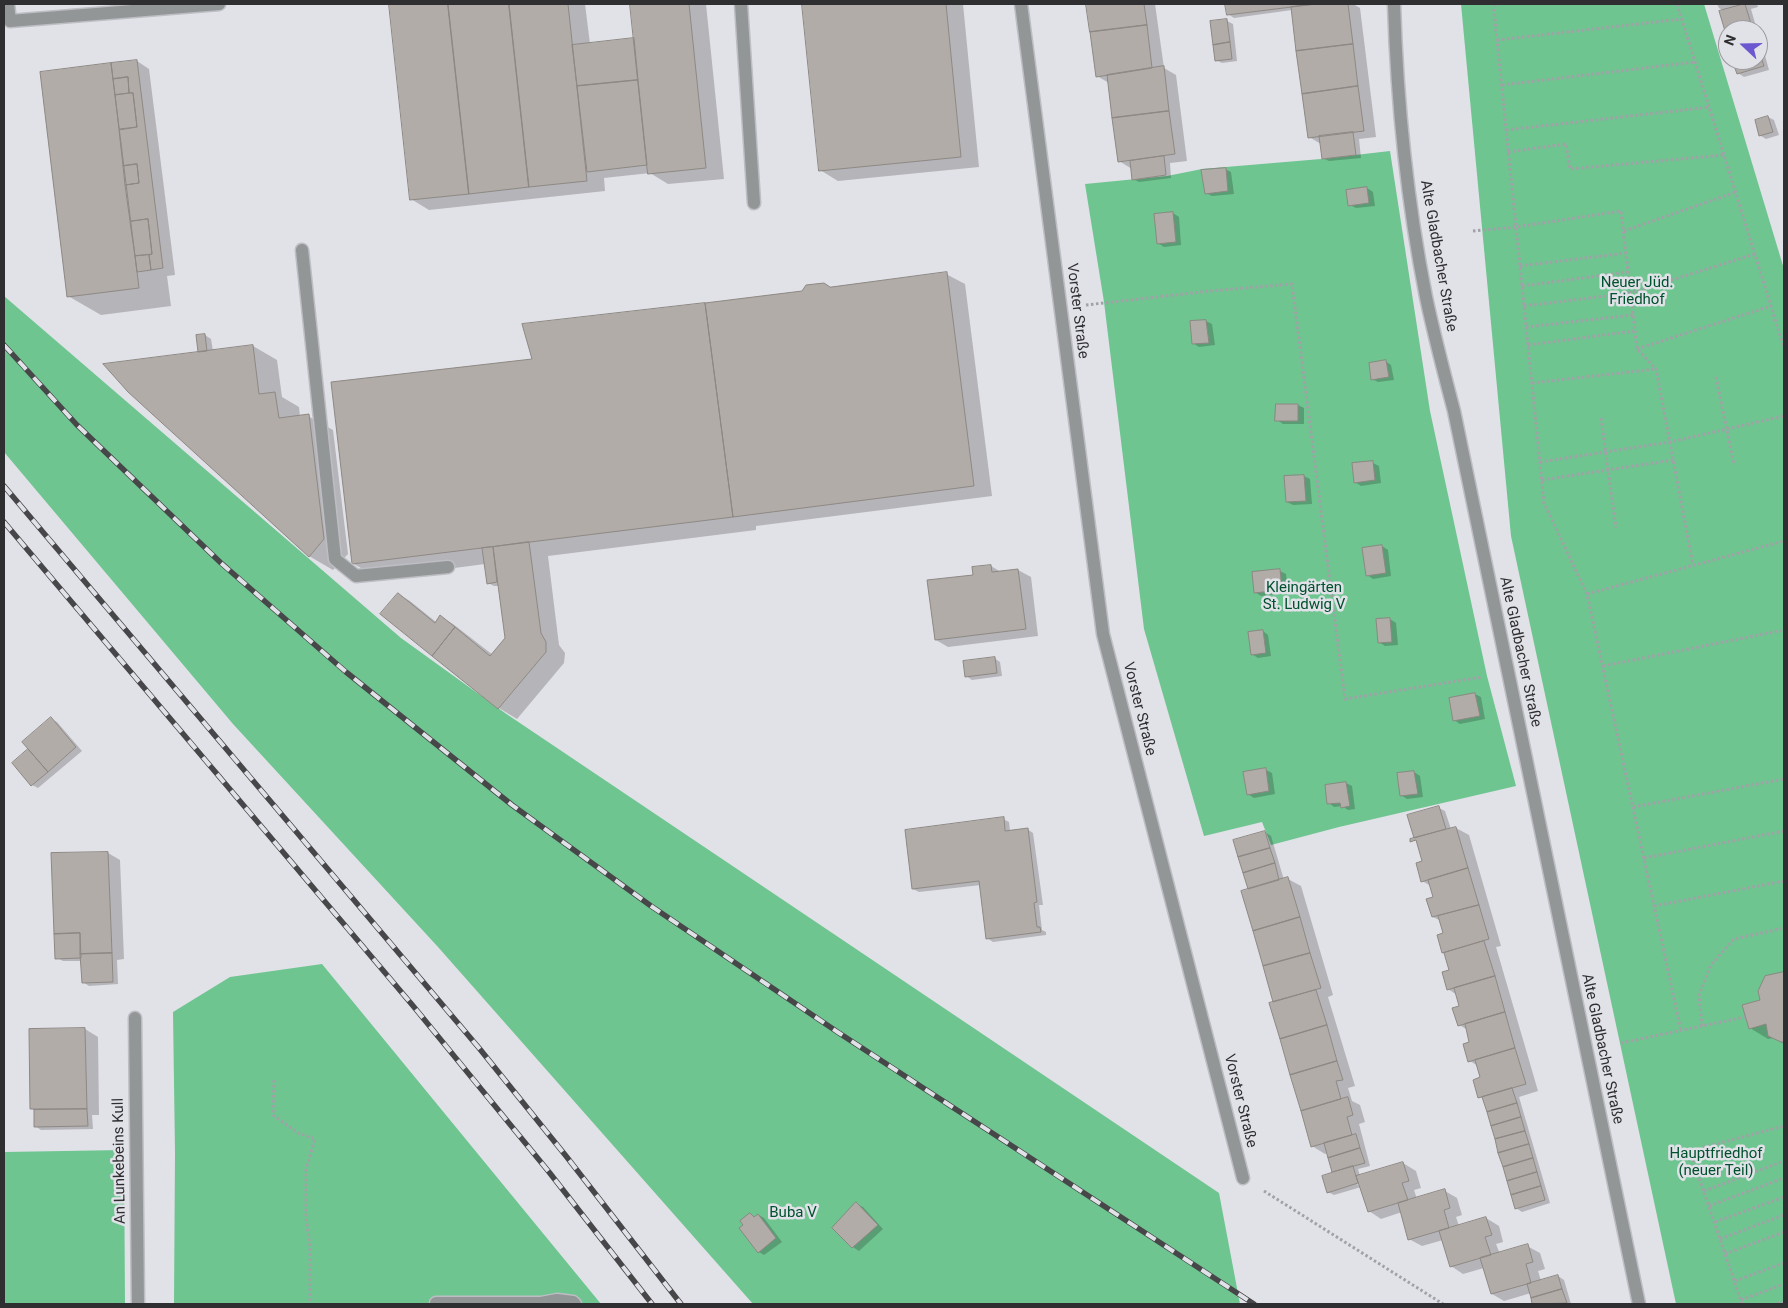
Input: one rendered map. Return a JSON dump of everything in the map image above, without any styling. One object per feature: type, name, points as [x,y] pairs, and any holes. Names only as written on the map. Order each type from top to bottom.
[{"type":"street","points":[[8,4],[10,21],[219,4]]},
{"type":"street","points":[[741,4],[754,203]]},
{"type":"street","name":"Vorster Straße","points":[[1021,4],[1103,634],[1243,1178]]},
{"type":"street","name":"Alte Gladbacher Straße","points":[[1394,4],[1396,56],[1407,175],[1426,297],[1454,411],[1638,1304]]},
{"type":"street","points":[[302,250],[335,559],[356,576],[448,567]]},
{"type":"street","name":"An Lunkebeins Kull","points":[[135,1018],[138,1304]]},
{"type":"street","points":[[436,1303],[541,1303],[557,1300],[573,1302],[574,1304]]},
{"type":"path","points":[[1495,4],[1494,10],[1544,503],[1587,594],[1682,1031]]},
{"type":"path","points":[[1678,4],[1784,348]]},
{"type":"path","points":[[1497,40],[1682,19]]},
{"type":"path","points":[[1502,85],[1696,62]]},
{"type":"path","points":[[1506,130],[1710,107]]},
{"type":"path","points":[[1508,152],[1566,144],[1570,169],[1724,155]]},
{"type":"path","points":[[1624,231],[1736,192]]},
{"type":"path","points":[[1473,231],[1516,227],[1622,211],[1637,349],[1656,369],[1693,565]]},
{"type":"path","points":[[1520,266],[1626,253]]},
{"type":"path","points":[[1524,306],[1630,293],[1755,254]]},
{"type":"path","points":[[1522,286],[1628,272]]},
{"type":"path","points":[[1061,309],[1104,302],[1210,290],[1292,284],[1344,699],[1508,673]]},
{"type":"path","points":[[1637,349],[1772,306]]},
{"type":"path","points":[[1526,327],[1633,314]]},
{"type":"path","points":[[1528,345],[1635,332]]},
{"type":"path","points":[[1532,383],[1656,369]]},
{"type":"path","points":[[1716,377],[1734,465]]},
{"type":"path","points":[[1540,462],[1670,442],[1784,416]]},
{"type":"path","points":[[1601,418],[1616,528]]},
{"type":"path","points":[[1542,480],[1673,460]]},
{"type":"path","points":[[1587,594],[1784,541]]},
{"type":"path","points":[[1603,666],[1784,630]]},
{"type":"path","points":[[1633,808],[1784,778]]},
{"type":"path","points":[[1644,858],[1784,831]]},
{"type":"path","points":[[1654,906],[1784,881]]},
{"type":"path","points":[[1702,1026],[1699,995],[1711,965],[1734,940],[1784,928]]},
{"type":"path","points":[[1620,1044],[1746,1017]]},
{"type":"path","points":[[274,1080],[273,1116],[298,1133],[315,1139],[306,1169],[306,1217],[310,1246],[310,1304]]},
{"type":"path","points":[[1784,1126],[1690,1150],[1742,1302],[1784,1284]]},
{"type":"path","points":[[1704,1191],[1784,1160]]},
{"type":"path","points":[[1243,1178],[1443,1304]]},
{"type":"path","points":[[1709,1206],[1784,1178]]},
{"type":"path","points":[[1715,1222],[1784,1197]]},
{"type":"path","points":[[1720,1238],[1784,1215]]},
{"type":"path","points":[[1725,1254],[1784,1232]]},
{"type":"path","points":[[1734,1281],[1784,1262]]},
{"type":"path","points":[[1777,1304],[1784,1302]]},
{"type":"green space","name":"Neuer Jüd. Friedhof","points":[[1461,4],[1704,4],[1718,50],[1718,70],[1724,70],[1784,269],[1784,1304],[1676,1304],[1511,536]]},
{"type":"green space","name":"Kleingärten St. Ludwig V","points":[[1390,151],[1430,411],[1487,676],[1516,786],[1339,827],[1271,845],[1262,822],[1204,836],[1144,629],[1104,302],[1085,184],[1167,176],[1202,169]]},
{"type":"green space","name":"Buba V","points":[[4,296],[401,638],[505,713],[1219,1193],[1240,1304],[753,1304],[438,947],[233,724],[4,452]]},
{"type":"green space","points":[[322,964],[601,1304],[174,1304],[175,1152],[173,1012],[230,977]]},
{"type":"green space","points":[[124,1150],[125,1304],[4,1304],[4,1152]]},
{"type":"building","points":[[389,4],[448,4],[469,194],[410,200]]},
{"type":"building","points":[[448,4],[509,4],[529,187],[469,194]]},
{"type":"building","points":[[509,4],[568,4],[587,181],[529,187]]},
{"type":"building","points":[[630,4],[689,4],[706,168],[648,174]]},
{"type":"building","points":[[802,4],[946,4],[961,157],[819,171]]},
{"type":"building","points":[[1086,4],[1144,4],[1147,25],[1090,32]]},
{"type":"building","points":[[1225,4],[1316,4],[1227,15]]},
{"type":"building","points":[[1316,4],[1348,4],[1353,44],[1296,51],[1291,7]]},
{"type":"building","points":[[1745,4],[1750,20],[1722,20],[1719,11]]},
{"type":"building","points":[[1227,19],[1230,42],[1213,45],[1210,21]]},
{"type":"building","points":[[1147,25],[1152,68],[1096,77],[1090,32]]},
{"type":"building","points":[[634,38],[638,80],[577,86],[572,45]]},
{"type":"building","points":[[1230,42],[1232,59],[1215,61],[1213,45]]},
{"type":"building","points":[[1353,44],[1358,86],[1302,94],[1296,51]]},
{"type":"building","points":[[137,60],[163,268],[151,270],[149,255],[152,254],[148,219],[130,221],[125,185],[139,183],[137,164],[123,166],[119,130],[137,127],[133,93],[129,93],[128,77],[113,79],[111,63]]},
{"type":"building","points":[[111,63],[139,288],[67,297],[40,72]]},
{"type":"building","points":[[1164,66],[1169,111],[1112,118],[1107,75]]},
{"type":"building","points":[[1736,70],[1750,70],[1737,74]]},
{"type":"building","points":[[128,77],[129,93],[115,95],[113,79]]},
{"type":"building","points":[[638,80],[647,165],[587,172],[577,86]]},
{"type":"building","points":[[1358,86],[1364,131],[1308,138],[1302,94]]},
{"type":"building","points":[[133,93],[137,127],[119,129],[115,95]]},
{"type":"building","points":[[1169,111],[1175,154],[1118,162],[1112,118]]},
{"type":"building","points":[[1768,116],[1773,132],[1759,136],[1755,120]]},
{"type":"building","points":[[1353,132],[1356,155],[1322,159],[1319,136]]},
{"type":"building","points":[[1164,156],[1166,175],[1132,180],[1130,161]]},
{"type":"building","points":[[137,164],[139,183],[125,185],[123,166]]},
{"type":"building","points":[[1226,168],[1228,191],[1205,194],[1201,170]]},
{"type":"building","points":[[1367,187],[1369,203],[1348,206],[1346,190]]},
{"type":"building","points":[[1173,212],[1176,242],[1157,244],[1154,214]]},
{"type":"building","points":[[148,219],[152,254],[135,256],[130,222]]},
{"type":"building","points":[[149,255],[151,270],[137,272],[135,256]]},
{"type":"building","points":[[947,272],[974,486],[733,517],[705,303],[802,291],[806,285],[824,283],[830,287]]},
{"type":"building","points":[[705,303],[733,517],[352,564],[331,382],[532,359],[522,324]]},
{"type":"building","points":[[1206,320],[1209,343],[1192,344],[1190,321]]},
{"type":"building","points":[[205,334],[207,351],[198,352],[196,335]]},
{"type":"building","points":[[253,345],[259,394],[275,392],[279,418],[309,414],[324,539],[309,557],[128,392],[103,364]]},
{"type":"building","points":[[1386,360],[1389,377],[1371,380],[1369,363]]},
{"type":"building","points":[[1276,404],[1298,404],[1298,421],[1275,421]]},
{"type":"building","points":[[1373,461],[1375,480],[1354,483],[1352,463]]},
{"type":"building","points":[[1304,475],[1306,501],[1286,502],[1284,476]]},
{"type":"building","points":[[529,542],[541,633],[546,642],[546,652],[498,709],[432,656],[455,627],[490,656],[505,638],[493,547]]},
{"type":"building","points":[[1382,545],[1386,573],[1366,576],[1362,548]]},
{"type":"building","points":[[493,547],[497,582],[487,584],[482,548]]},
{"type":"building","points":[[991,565],[992,572],[1018,569],[1026,629],[935,640],[927,580],[973,575],[972,567]]},
{"type":"building","points":[[1280,569],[1282,590],[1254,593],[1252,572]]},
{"type":"building","points":[[398,593],[435,623],[440,615],[455,627],[432,656],[380,614]]},
{"type":"building","points":[[1390,618],[1392,642],[1378,643],[1376,619]]},
{"type":"building","points":[[1263,630],[1266,653],[1251,655],[1248,632]]},
{"type":"building","points":[[995,657],[997,673],[965,677],[963,661]]},
{"type":"building","points":[[1475,693],[1480,716],[1453,721],[1449,698]]},
{"type":"building","points":[[51,717],[76,747],[48,772],[22,742]]},
{"type":"building","points":[[28,749],[48,772],[31,786],[12,763]]},
{"type":"building","points":[[1266,768],[1269,791],[1247,795],[1243,772]]},
{"type":"building","points":[[1414,771],[1418,794],[1400,796],[1397,773]]},
{"type":"building","points":[[1346,782],[1350,806],[1341,808],[1340,803],[1327,804],[1325,785]]},
{"type":"building","points":[[1439,806],[1446,829],[1414,838],[1407,815]]},
{"type":"building","points":[[1004,817],[1005,831],[1028,828],[1037,902],[1034,903],[1037,927],[1040,927],[1041,932],[986,939],[979,881],[912,889],[905,830]]},
{"type":"building","points":[[1456,827],[1468,868],[1421,882],[1416,863],[1422,861],[1416,840],[1410,842],[1410,839]]},
{"type":"building","points":[[1265,831],[1270,848],[1238,857],[1233,840]]},
{"type":"building","points":[[1270,848],[1275,863],[1243,873],[1238,857]]},
{"type":"building","points":[[108,852],[112,953],[80,954],[80,933],[54,934],[51,853]]},
{"type":"building","points":[[1275,863],[1279,880],[1248,889],[1243,873]]},
{"type":"building","points":[[1468,868],[1479,905],[1432,917],[1426,899],[1433,897],[1428,880]]},
{"type":"building","points":[[1288,877],[1300,917],[1253,931],[1241,891]]},
{"type":"building","points":[[1479,905],[1489,939],[1442,953],[1437,935],[1443,933],[1438,916]]},
{"type":"building","points":[[1300,917],[1310,953],[1263,966],[1253,931]]},
{"type":"building","points":[[80,933],[81,958],[55,959],[54,934]]},
{"type":"building","points":[[1484,941],[1495,976],[1447,990],[1442,972],[1449,970],[1444,953]]},
{"type":"building","points":[[112,953],[113,982],[82,983],[80,954]]},
{"type":"building","points":[[1310,953],[1321,988],[1273,1002],[1263,966]]},
{"type":"building","points":[[1784,972],[1784,1042],[1781,1042],[1768,1036],[1766,1024],[1749,1029],[1742,1005],[1760,1000],[1758,991],[1765,976]]},
{"type":"building","points":[[1495,976],[1505,1012],[1458,1026],[1452,1008],[1459,1006],[1454,988]]},
{"type":"building","points":[[1316,990],[1327,1025],[1280,1039],[1269,1003]]},
{"type":"building","points":[[1505,1012],[1515,1048],[1468,1062],[1463,1044],[1469,1042],[1465,1024]]},
{"type":"building","points":[[1327,1025],[1337,1061],[1290,1075],[1280,1039]]},
{"type":"building","points":[[85,1028],[87,1109],[30,1109],[29,1029]]},
{"type":"building","points":[[1515,1048],[1526,1084],[1478,1098],[1473,1080],[1480,1077],[1475,1060]]},
{"type":"building","points":[[1337,1061],[1343,1080],[1336,1081],[1341,1099],[1301,1111],[1290,1075]]},
{"type":"building","points":[[1512,1088],[1517,1103],[1487,1112],[1482,1097]]},
{"type":"building","points":[[1348,1097],[1353,1115],[1347,1117],[1352,1135],[1311,1147],[1301,1111]]},
{"type":"building","points":[[1517,1103],[1521,1117],[1491,1126],[1487,1112]]},
{"type":"building","points":[[87,1109],[88,1126],[34,1127],[34,1110]]},
{"type":"building","points":[[1521,1117],[1525,1131],[1495,1139],[1491,1126]]},
{"type":"building","points":[[1525,1131],[1529,1144],[1498,1153],[1495,1139]]},
{"type":"building","points":[[1356,1134],[1360,1148],[1328,1158],[1324,1143]]},
{"type":"building","points":[[1529,1144],[1533,1158],[1503,1167],[1498,1153]]},
{"type":"building","points":[[1360,1148],[1365,1163],[1332,1172],[1328,1158]]},
{"type":"building","points":[[1533,1158],[1537,1172],[1507,1181],[1503,1167]]},
{"type":"building","points":[[1403,1162],[1409,1181],[1402,1183],[1408,1200],[1368,1212],[1356,1176]]},
{"type":"building","points":[[1353,1166],[1358,1183],[1327,1193],[1322,1176]]},
{"type":"building","points":[[1537,1172],[1541,1186],[1511,1195],[1507,1181]]},
{"type":"building","points":[[1541,1186],[1545,1200],[1515,1209],[1511,1195]]},
{"type":"building","points":[[1445,1189],[1450,1208],[1444,1210],[1449,1228],[1408,1240],[1398,1203]]},
{"type":"building","points":[[856,1202],[878,1225],[852,1248],[832,1228]]},
{"type":"building","points":[[750,1213],[754,1217],[758,1214],[776,1238],[758,1253],[739,1228],[743,1225],[740,1221]]},
{"type":"building","points":[[1486,1217],[1492,1235],[1485,1237],[1491,1255],[1450,1267],[1439,1231]]},
{"type":"building","points":[[1528,1244],[1533,1262],[1526,1264],[1531,1283],[1491,1294],[1480,1258]]},
{"type":"building","points":[[1558,1275],[1562,1289],[1531,1298],[1527,1284]]},
{"type":"building","points":[[1562,1289],[1567,1303],[1532,1304],[1531,1298]]},
{"type":"railway","points":[[4,345],[77,425],[221,563],[346,672],[512,805],[651,906],[839,1033],[1254,1304]]},
{"type":"railway","points":[[4,486],[479,1048],[681,1304]]},
{"type":"railway","points":[[4,522],[414,1007],[549,1172],[652,1304]]},
{"type":"park label","name":"Hauptfriedhof (neuer Teil)","points":[[1716,1162]]}]
